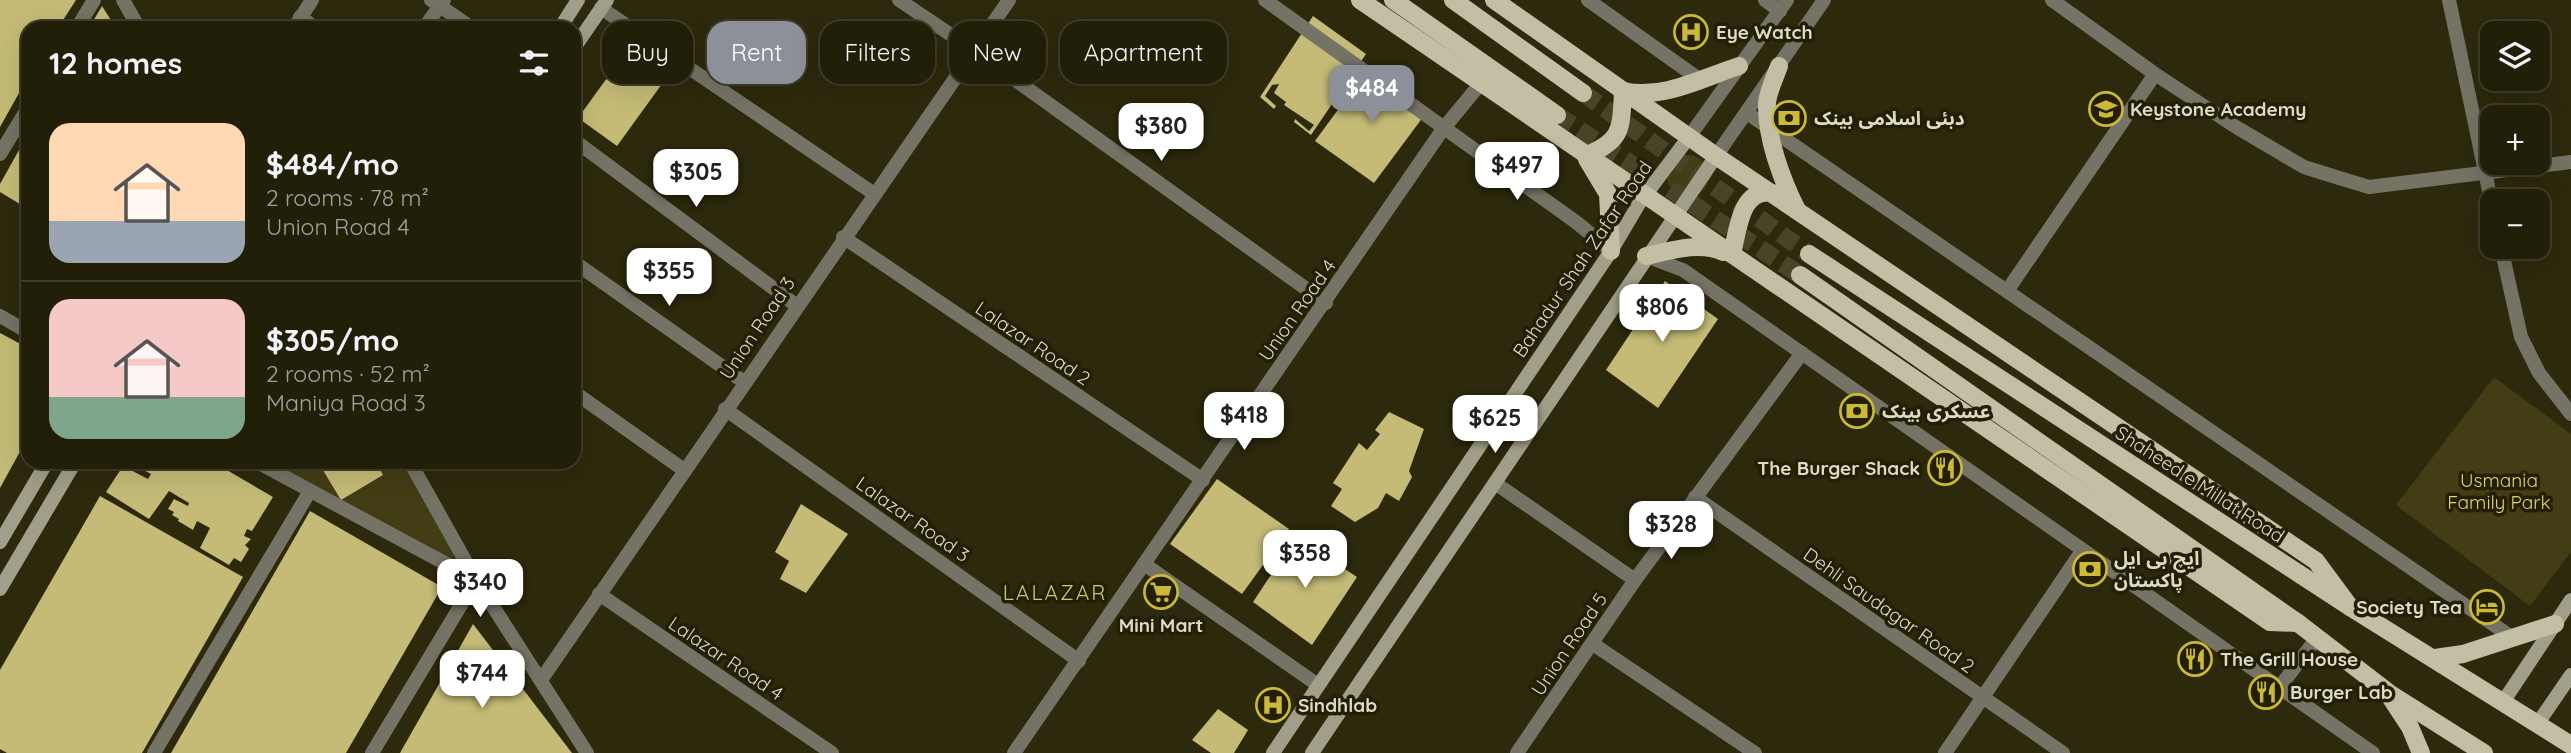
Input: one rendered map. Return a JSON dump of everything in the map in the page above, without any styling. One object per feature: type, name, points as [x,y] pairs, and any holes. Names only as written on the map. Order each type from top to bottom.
[{"type":"main road","points":[[1360,0],[2270,622],[2298,623]]},
{"type":"main road","points":[[1393,0],[1557,115]]},
{"type":"main road","points":[[1453,0],[1583,93]]},
{"type":"main road","points":[[1494,0],[1716,156],[2316,561],[2350,607]]},
{"type":"main road","points":[[564,21],[577,1]]},
{"type":"main road","points":[[581,38],[604,4]]},
{"type":"main road","points":[[1623,91],[1643,96],[1668,91],[1740,66]]},
{"type":"main road","points":[[1779,66],[1767,100],[1771,130],[1788,192],[1797,211]]},
{"type":"main road","points":[[1585,153],[1607,146],[1618,135],[1623,91]]},
{"type":"main road","name":"Bahadur Shah Zafar Road","points":[[1273,753],[1646,195],[1689,137]]},
{"type":"main road","points":[[1585,153],[1608,194],[1611,251]]},
{"type":"main road","points":[[1312,753],[1716,156]]},
{"type":"main road","points":[[1737,258],[1747,202],[1759,193],[1773,193]]},
{"type":"main road","points":[[1646,256],[1685,248],[1714,248],[1737,258]]},
{"type":"main road","name":"Shaheed e Millat Road","points":[[1809,254],[2350,607],[2571,745]]},
{"type":"main road","points":[[1800,275],[2298,623],[2389,693],[2475,751]]},
{"type":"main road","points":[[0,542],[43,469]]},
{"type":"main road","points":[[0,589],[71,469]]},
{"type":"main road","points":[[2503,702],[2571,600]]},
{"type":"main road","points":[[2435,658],[2463,654],[2554,624]]},
{"type":"main road","points":[[2539,723],[2571,675]]},
{"type":"main road","points":[[2389,693],[2410,727],[2421,753]]},
{"type":"street","points":[[81,21],[94,0]]},
{"type":"street","points":[[123,0],[135,21]]},
{"type":"street","points":[[298,21],[312,0]]},
{"type":"street","points":[[899,0],[949,34]]},
{"type":"street","name":"Union Road 3","points":[[995,21],[1009,0]]},
{"type":"street","points":[[1265,0],[1576,222],[1611,251]]},
{"type":"street","points":[[1588,0],[1699,79]]},
{"type":"street","points":[[1765,0],[1784,5]]},
{"type":"street","points":[[1716,156],[1824,0]]},
{"type":"street","points":[[2052,0],[2155,74],[2304,167],[2369,187],[2480,174]]},
{"type":"street","points":[[2449,0],[2480,149]]},
{"type":"street","points":[[428,21],[438,2],[463,21]]},
{"type":"street","points":[[604,4],[873,193]]},
{"type":"street","name":"Bahadur Shah Zafar Road","points":[[1689,137],[1784,5]]},
{"type":"street","points":[[2007,291],[2155,74]]},
{"type":"street","name":"Union Road 4","points":[[1014,753],[1326,303],[1443,129],[1481,83]]},
{"type":"street","name":"Union Road 3","points":[[541,680],[873,193],[951,84]]},
{"type":"street","points":[[1021,84],[1326,303]]},
{"type":"street","points":[[1747,113],[2513,638]]},
{"type":"street","points":[[0,154],[21,120]]},
{"type":"street","points":[[581,145],[796,305]]},
{"type":"street","points":[[2550,165],[2571,162]]},
{"type":"street","name":"Lalazar Road 2","points":[[843,237],[1203,480]]},
{"type":"street","points":[[1646,256],[1683,270],[2373,753]]},
{"type":"street","points":[[2504,259],[2521,337],[2539,373],[2571,414]]},
{"type":"street","points":[[581,267],[744,382]]},
{"type":"street","points":[[0,316],[21,328]]},
{"type":"street","name":"Union Road 5","points":[[1517,753],[1635,580],[1802,353]]},
{"type":"street","points":[[581,397],[684,470]]},
{"type":"street","name":"Lalazar Road 3","points":[[725,409],[1079,661]]},
{"type":"street","points":[[270,469],[476,580]]},
{"type":"street","points":[[414,469],[476,580],[587,753]]},
{"type":"street","points":[[1495,483],[1635,580]]},
{"type":"street","points":[[154,753],[310,491]]},
{"type":"street","name":"Dehli Saudagar Road 2","points":[[1695,497],[2063,753]]},
{"type":"street","points":[[1945,753],[1984,700],[2082,551]]},
{"type":"street","points":[[1144,564],[1318,685]]},
{"type":"street","points":[[372,753],[476,580]]},
{"type":"street","name":"Lalazar Road 4","points":[[599,594],[832,753]]},
{"type":"street","points":[[2280,688],[2317,638]]},
{"type":"street","points":[[1593,644],[1755,753]]},
{"type":"green space","points":[[1688,155],[1703,161],[1709,176],[1703,191],[1688,197],[1673,191],[1667,176],[1673,161]]},
{"type":"green space","name":"Usmania Family Park","points":[[2494,377],[2571,434],[2571,552],[2530,606],[2396,505]]},
{"type":"green space","points":[[269,469],[405,469],[476,580]]},
{"type":"building","points":[[0,0],[76,0],[62,21],[21,21],[21,90],[0,127]]},
{"type":"building","points":[[102,6],[112,21],[93,21]]},
{"type":"building","points":[[1313,16],[1366,54],[1311,135],[1294,122],[1295,119],[1309,131],[1314,125],[1284,105],[1286,102],[1274,93],[1279,84],[1272,85],[1265,96],[1276,106],[1274,109],[1260,97]]},
{"type":"building","points":[[1370,66],[1429,109],[1374,183],[1315,141]]},
{"type":"building","points":[[603,84],[662,84],[617,146],[581,120],[581,114]]},
{"type":"building","points":[[21,146],[21,205],[0,192],[0,184]]},
{"type":"building","points":[[1665,281],[1718,319],[1658,408],[1606,370]]},
{"type":"building","points":[[0,333],[21,344],[21,450],[0,488]]},
{"type":"building","points":[[1389,412],[1424,429],[1409,471],[1412,477],[1399,501],[1386,493],[1378,508],[1355,522],[1331,506],[1342,489],[1333,483],[1359,443],[1367,450],[1380,434],[1375,430]]},
{"type":"building","points":[[121,469],[129,469],[148,479],[151,474],[141,469],[225,469],[273,497],[252,531],[247,529],[244,536],[251,539],[245,545],[249,549],[241,562],[234,558],[229,565],[200,548],[210,528],[197,521],[193,530],[178,521],[179,519],[172,515],[174,512],[168,509],[174,499],[188,506],[189,503],[169,491],[149,519],[106,492]]},
{"type":"building","points":[[322,469],[380,469],[383,475],[341,500]]},
{"type":"building","points":[[1217,479],[1289,529],[1242,594],[1170,544]]},
{"type":"building","points":[[100,496],[243,577],[142,753],[7,753],[0,749],[0,670]]},
{"type":"building","points":[[801,504],[848,534],[806,593],[780,579],[789,561],[775,552]]},
{"type":"building","points":[[310,511],[442,587],[346,753],[171,753]]},
{"type":"building","points":[[1296,537],[1357,577],[1312,645],[1253,602]]},
{"type":"building","points":[[473,624],[572,753],[400,753]]},
{"type":"building","points":[[1218,709],[1248,730],[1234,753],[1211,753],[1192,740]]},
{"type":"tunnel","points":[[1583,93],[1809,254]]},
{"type":"tunnel","points":[[1557,115],[1800,275]]},
{"type":"place","name":"Eye Watch","points":[[1691,32]]},
{"type":"place","name":"Keystone Academy","points":[[2106,109]]},
{"type":"place","name":"دبئی اسلامی بینک","points":[[1789,118]]},
{"type":"place","name":"عسکری بینک","points":[[1857,411]]},
{"type":"place","name":"The Burger Shack","points":[[1945,468]]},
{"type":"place","name":"ایچ بی ایل پاکستان","points":[[2090,569]]},
{"type":"place","name":"Mini Mart","points":[[1161,592]]},
{"type":"place","name":"Society Tea","points":[[2487,607]]},
{"type":"place","name":"The Grill House","points":[[2195,659]]},
{"type":"place","name":"Burger Lab","points":[[2266,692]]},
{"type":"place","name":"Sindhlab","points":[[1273,705]]},
{"type":"district","name":"LALAZAR","points":[[1055,592]]}]
